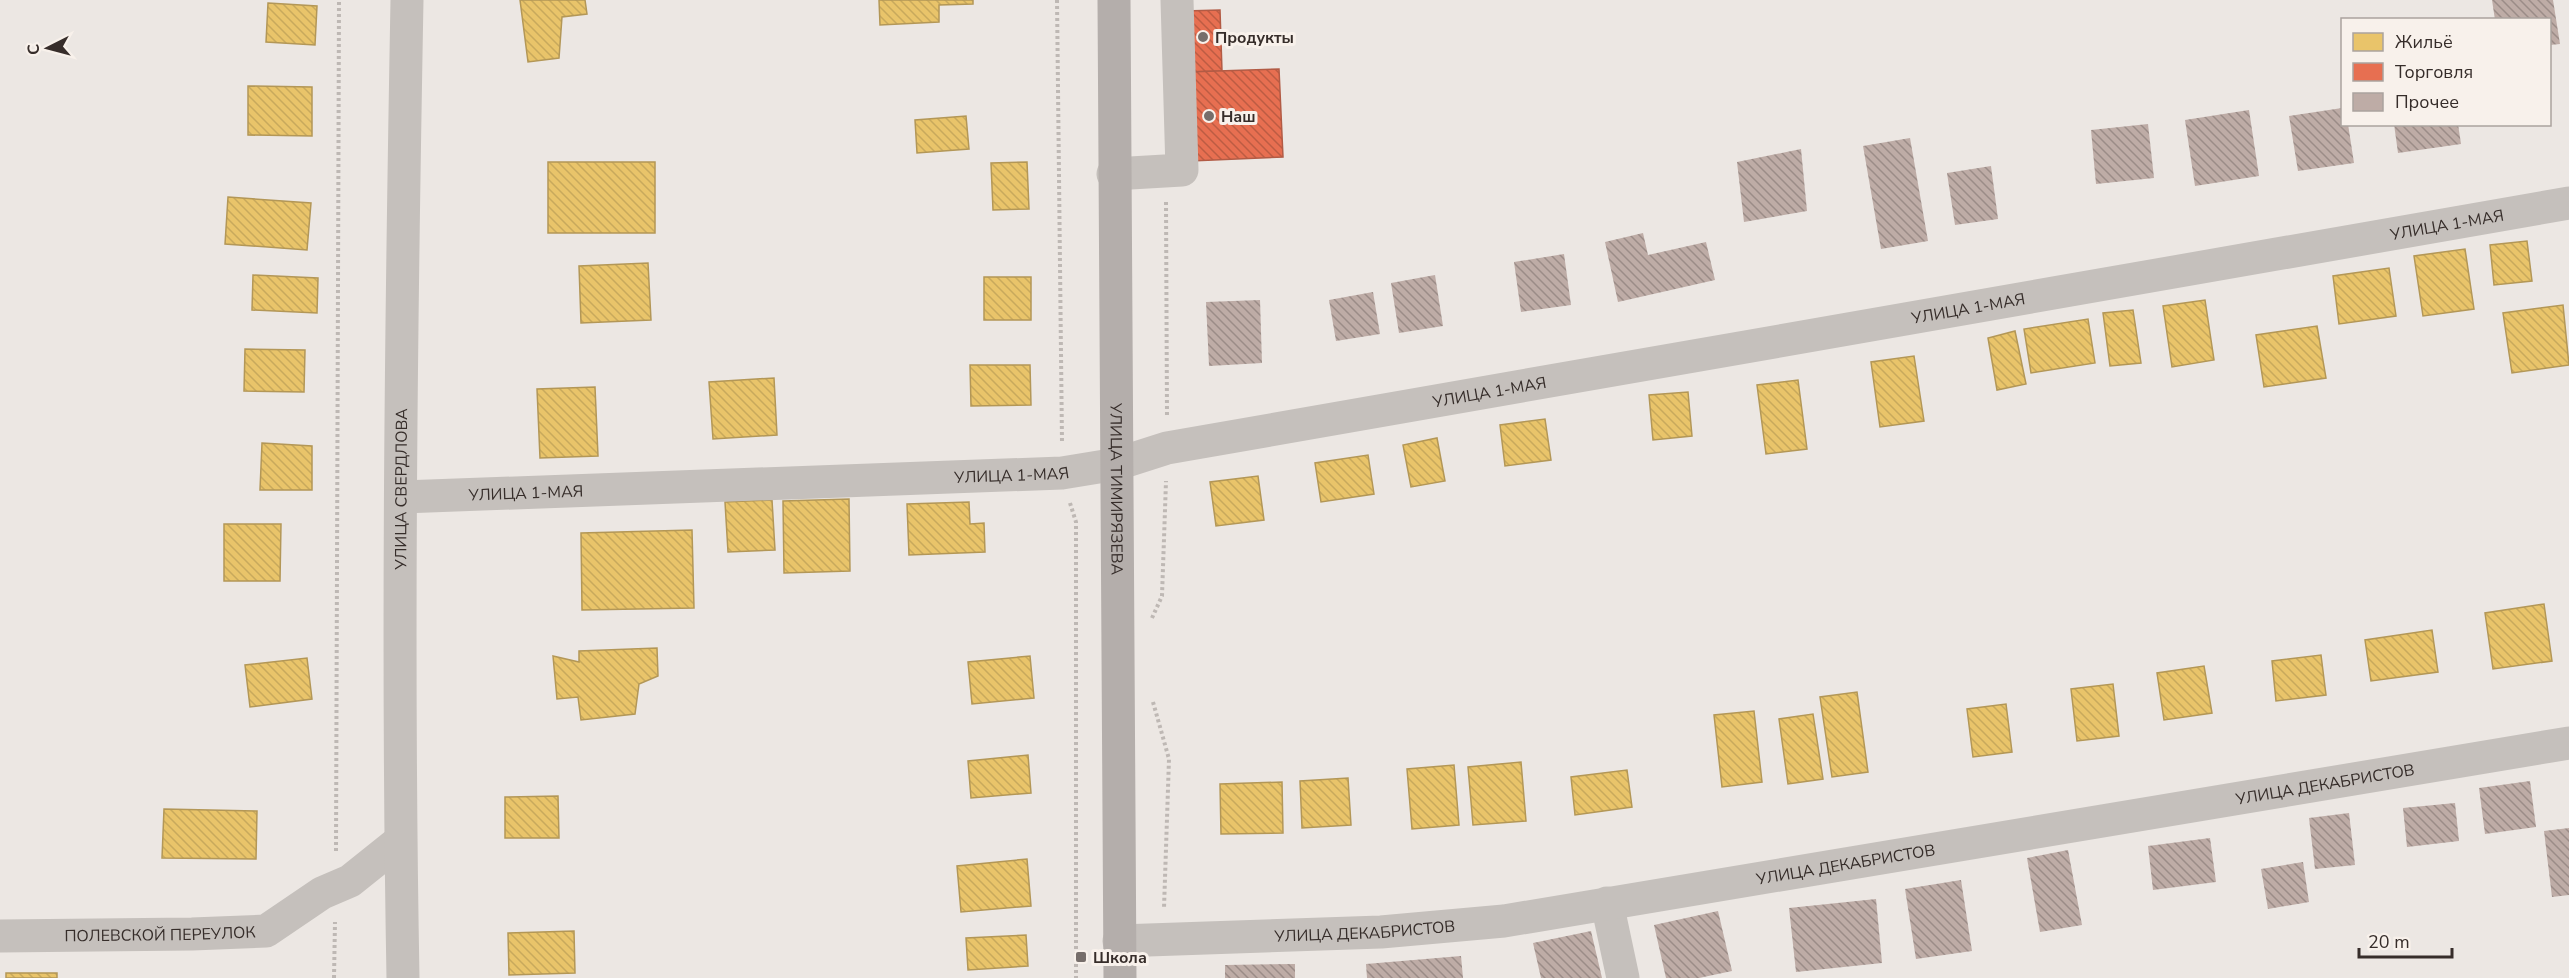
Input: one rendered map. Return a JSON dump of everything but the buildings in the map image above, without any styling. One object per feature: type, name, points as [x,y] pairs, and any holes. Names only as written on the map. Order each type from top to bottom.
[{"type":"main road","name":"УЛИЦА ТИМИРЯЗЕВА","points":[[1114,0],[1113,174],[1117,464],[1119,978]]},
{"type":"street","name":"УЛИЦА СВЕРДЛОВА","points":[[403,978],[400,841],[402,294],[407,0]]},
{"type":"street","points":[[1113,174],[1182,170],[1177,0]]},
{"type":"street","name":"УЛИЦА 1-МАЯ","points":[[402,497],[1062,473],[1117,464],[1167,448],[2569,203]]},
{"type":"street","name":"УЛИЦА ДЕКАБРИСТОВ","points":[[1119,941],[1381,932],[1504,921],[2569,743]]},
{"type":"street","name":"ПОЛЕВСКОЙ ПЕРЕУЛОК","points":[[0,936],[266,931],[322,893],[350,881],[400,841]]},
{"type":"street","points":[[1607,903],[1623,978]]},
{"type":"path","points":[[334,978],[339,0]]},
{"type":"path","points":[[1148,628],[1162,596],[1167,448],[1166,171]]},
{"type":"path","points":[[1150,693],[1168,759],[1163,939]]},
{"type":"place","name":"Продукты","points":[[1203,37]]},
{"type":"place","name":"Наш","points":[[1209,116]]},
{"type":"place","name":"Школа","points":[[1081,957]]}]
